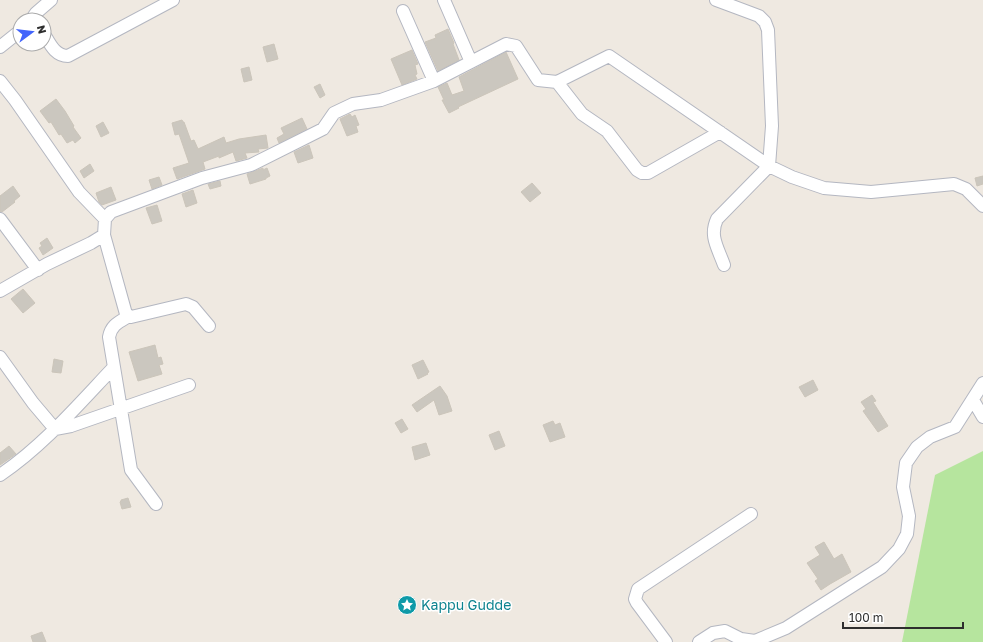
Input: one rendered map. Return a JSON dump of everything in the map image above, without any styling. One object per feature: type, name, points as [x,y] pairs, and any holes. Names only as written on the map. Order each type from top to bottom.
[{"type":"street","points":[[37,12],[51,0]]},
{"type":"street","points":[[52,46],[57,54],[68,56],[173,0]]},
{"type":"street","points":[[444,0],[471,62]]},
{"type":"street","points":[[716,0],[759,16],[765,22],[768,30],[772,126],[769,166],[717,219],[713,227],[713,235],[724,265]]},
{"type":"street","points":[[403,11],[434,81]]},
{"type":"street","points":[[0,47],[12,37]]},
{"type":"street","points":[[128,316],[126,314],[104,234],[105,219],[111,212],[202,178],[251,164],[323,129],[334,113],[353,104],[381,100],[434,81],[506,44],[516,46],[538,80],[557,82],[609,56],[769,166],[792,177],[824,188],[871,192],[954,184],[966,189],[982,202]]},
{"type":"street","points":[[0,81],[15,100],[79,192],[105,219]]},
{"type":"street","points":[[557,82],[582,114],[607,131],[636,170],[642,173],[648,173],[720,132]]},
{"type":"street","points":[[0,218],[38,270]]},
{"type":"street","points":[[0,291],[91,243],[104,234]]},
{"type":"street","points":[[156,504],[131,470],[109,337],[110,329],[128,316],[131,317],[186,304],[193,307],[209,326]]},
{"type":"street","points":[[0,357],[33,403],[55,430]]},
{"type":"street","points":[[0,475],[12,467],[55,430],[114,367]]},
{"type":"street","points":[[699,642],[712,633],[725,632],[741,639],[756,642],[786,628],[882,567],[899,549],[907,534],[909,516],[903,488],[906,464],[917,447],[930,437],[955,427],[983,383]]},
{"type":"street","points":[[55,430],[65,428],[189,385]]},
{"type":"street","points":[[973,400],[983,417]]},
{"type":"street","points":[[666,642],[637,603],[635,599],[638,589],[751,514]]},
{"type":"green space","points":[[983,451],[983,642],[902,642],[935,475]]},
{"type":"building","points":[[448,29],[459,60],[438,71],[425,42],[436,38],[435,35]]},
{"type":"building","points":[[274,44],[278,59],[267,62],[263,47]]},
{"type":"building","points":[[412,50],[418,64],[415,65],[417,74],[415,75],[417,79],[402,85],[391,59]]},
{"type":"building","points":[[506,52],[518,79],[458,107],[459,108],[449,113],[442,100],[444,100],[438,87],[447,83],[452,95],[464,91],[459,77]]},
{"type":"building","points":[[249,67],[252,80],[244,82],[241,69]]},
{"type":"building","points":[[320,84],[325,95],[320,98],[314,87]]},
{"type":"building","points":[[56,99],[81,138],[75,143],[73,140],[67,143],[61,134],[59,135],[51,122],[49,123],[40,111]]},
{"type":"building","points":[[350,114],[352,117],[355,115],[359,125],[356,126],[358,132],[347,136],[340,119]]},
{"type":"building","points":[[302,118],[307,129],[279,143],[277,138],[284,134],[281,128]]},
{"type":"building","points":[[182,120],[191,141],[194,140],[198,149],[224,137],[226,143],[239,139],[266,135],[268,148],[258,149],[259,152],[245,153],[247,158],[236,161],[233,152],[219,158],[219,156],[203,162],[205,169],[177,179],[173,168],[189,163],[179,134],[175,135],[172,123]]},
{"type":"building","points":[[103,122],[109,133],[101,137],[96,126]]},
{"type":"building","points":[[309,145],[313,158],[298,163],[294,152]]},
{"type":"building","points":[[90,164],[94,171],[84,178],[80,171]]},
{"type":"building","points":[[263,168],[263,170],[267,168],[270,176],[266,179],[250,184],[247,174]]},
{"type":"building","points":[[983,176],[983,184],[977,186],[975,178]]},
{"type":"building","points":[[159,177],[162,185],[152,189],[149,180]]},
{"type":"building","points":[[220,181],[221,186],[210,189],[208,184]]},
{"type":"building","points":[[532,183],[541,193],[530,202],[521,192]]},
{"type":"building","points":[[13,186],[20,196],[14,201],[15,202],[0,212],[0,196]]},
{"type":"building","points":[[111,187],[116,200],[102,205],[99,202],[96,193]]},
{"type":"building","points":[[193,190],[197,203],[186,207],[182,194]]},
{"type":"building","points":[[157,205],[162,221],[152,224],[146,208]]},
{"type":"building","points":[[47,238],[53,248],[43,255],[39,248],[42,246],[40,243]]},
{"type":"building","points":[[23,289],[35,303],[23,313],[11,299]]},
{"type":"building","points":[[155,345],[158,358],[161,357],[163,364],[159,365],[162,374],[138,381],[129,352]]},
{"type":"building","points":[[54,359],[63,361],[61,373],[52,372]]},
{"type":"building","points":[[423,360],[429,372],[418,379],[412,365]]},
{"type":"building","points":[[813,380],[818,390],[805,397],[799,387]]},
{"type":"building","points":[[440,386],[447,396],[452,411],[439,415],[434,400],[417,412],[412,405]]},
{"type":"building","points":[[872,395],[876,401],[873,402],[888,426],[878,432],[863,411],[866,409],[861,402]]},
{"type":"building","points":[[402,419],[408,429],[401,433],[395,423]]},
{"type":"building","points":[[553,421],[555,425],[560,423],[565,437],[550,442],[543,425]]},
{"type":"building","points":[[499,431],[505,446],[495,450],[489,435]]},
{"type":"building","points":[[426,443],[430,455],[415,460],[412,447]]},
{"type":"building","points":[[9,446],[16,454],[0,465],[0,453]]},
{"type":"building","points":[[128,498],[131,507],[122,509],[120,502],[121,500]]},
{"type":"building","points":[[824,542],[834,559],[842,554],[851,572],[821,590],[815,581],[818,579],[807,563],[820,555],[815,547]]},
{"type":"building","points":[[42,632],[46,642],[33,642],[31,636]]},
{"type":"place","name":"Kappu Gudde","points":[[407,605]]}]
